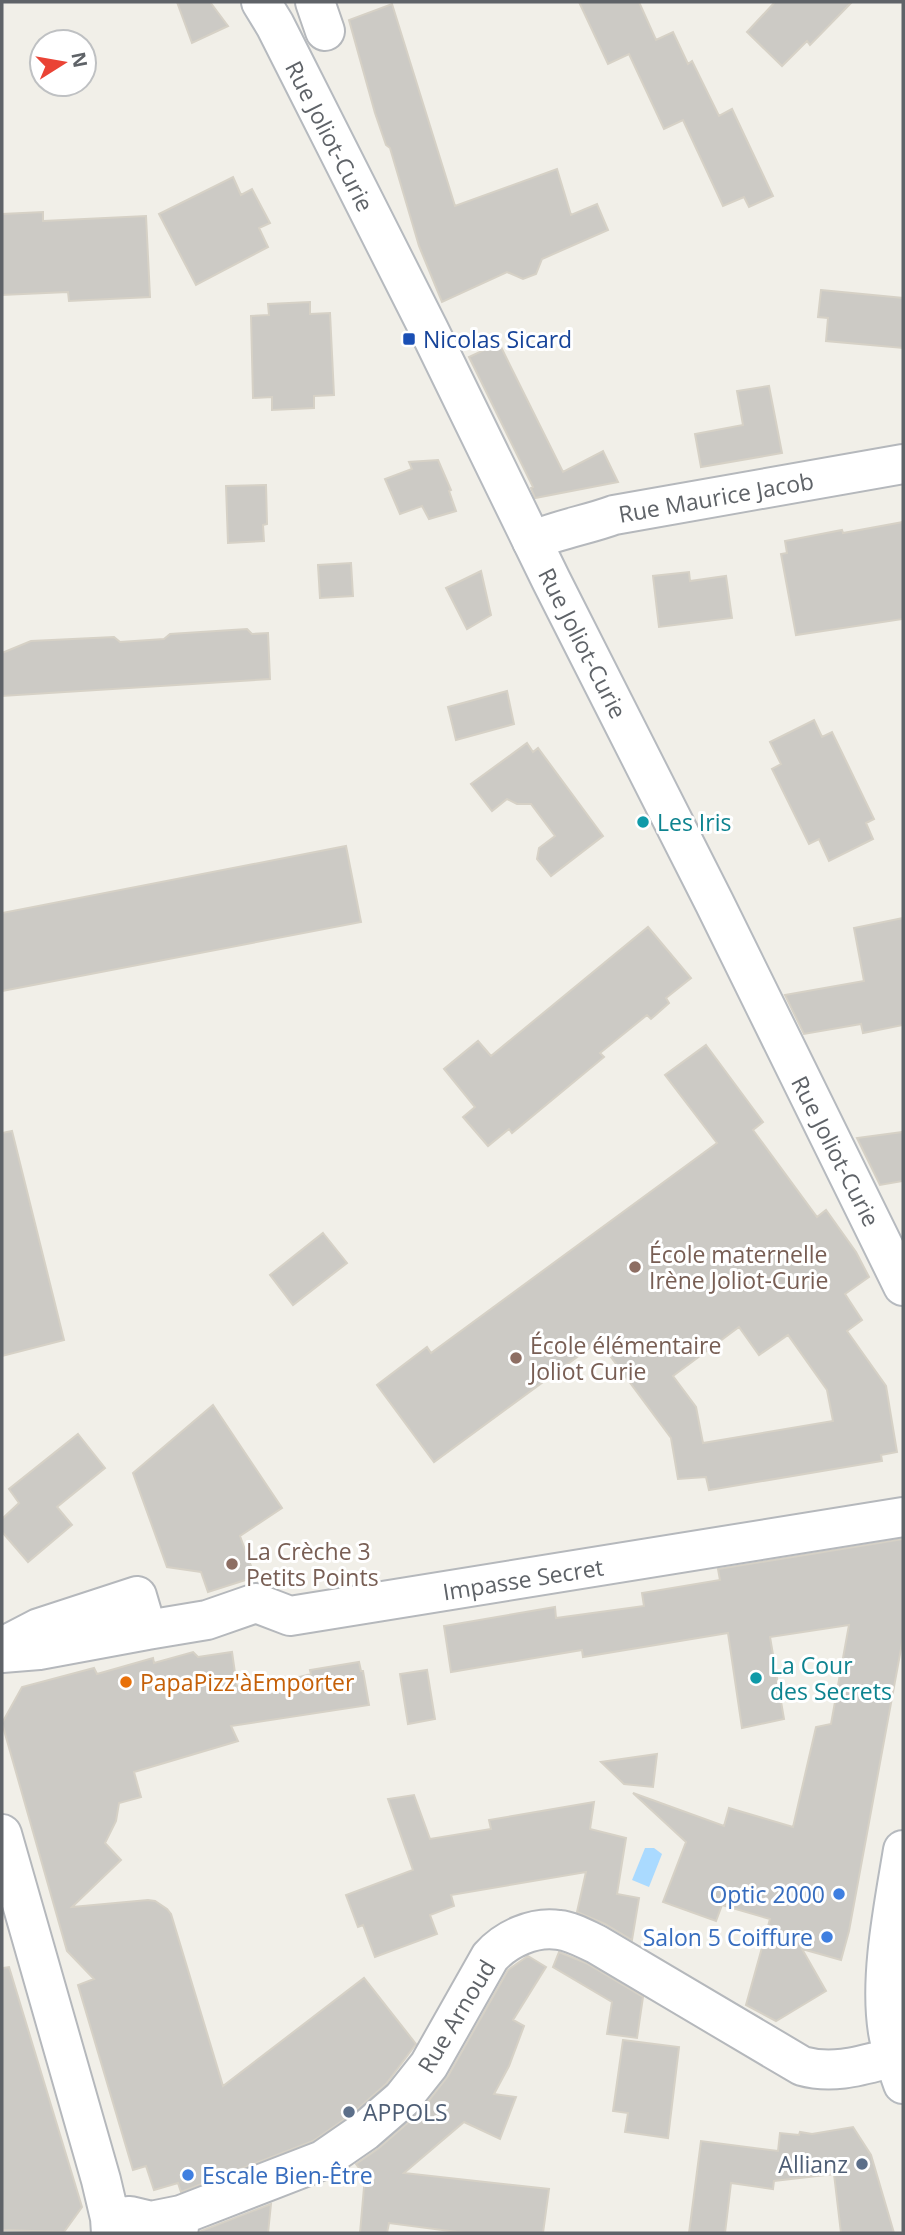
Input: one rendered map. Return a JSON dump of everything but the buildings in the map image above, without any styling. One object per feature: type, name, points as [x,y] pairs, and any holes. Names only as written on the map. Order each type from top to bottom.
[{"type":"street","name":"Rue Joliot-Curie","points":[[261,2],[429,330],[903,1286]]},
{"type":"street","name":"Rue Maurice Jacob","points":[[533,541],[614,514],[903,464]]},
{"type":"street","name":"Impasse Secret","points":[[2,1653],[39,1650],[207,1620],[256,1603],[289,1616],[903,1517]]},
{"type":"street","points":[[2,1647],[39,1628],[137,1596],[147,1630]]},
{"type":"street","points":[[2,1834],[101,2180],[110,2226]]},
{"type":"street","points":[[898,2070],[888,2029],[886,1992],[893,1912],[903,1850]]},
{"type":"street","name":"Rue Arnoud","points":[[110,2226],[130,2216],[179,2224],[323,2160],[365,2131],[402,2099],[429,2065],[490,1958],[501,1945],[521,1935],[540,1930],[561,1930],[596,1944],[802,2066],[822,2071],[852,2068],[898,2070]]},
{"type":"water","points":[[645,1848],[654,1848],[662,1854],[649,1887],[632,1880]]},
{"type":"place","name":"Nicolas Sicard","points":[[409,339]]},
{"type":"place","name":"Les Iris","points":[[643,822]]},
{"type":"place","name":"École maternelle Irène Joliot-Curie","points":[[635,1267]]},
{"type":"place","name":"École élémentaire Joliot Curie","points":[[516,1358]]},
{"type":"place","name":"La Crèche 3 Petits Points","points":[[232,1564]]},
{"type":"place","name":"La Cour des Secrets","points":[[756,1678]]},
{"type":"place","name":"PapaPizz'àEmporter","points":[[126,1682]]},
{"type":"place","name":"Optic 2000","points":[[839,1894]]},
{"type":"place","name":"Salon 5 Coiffure","points":[[827,1937]]},
{"type":"place","name":"APPOLS","points":[[349,2112]]},
{"type":"place","name":"Allianz","points":[[862,2164]]},
{"type":"place","name":"Escale Bien-Être","points":[[188,2175]]}]
